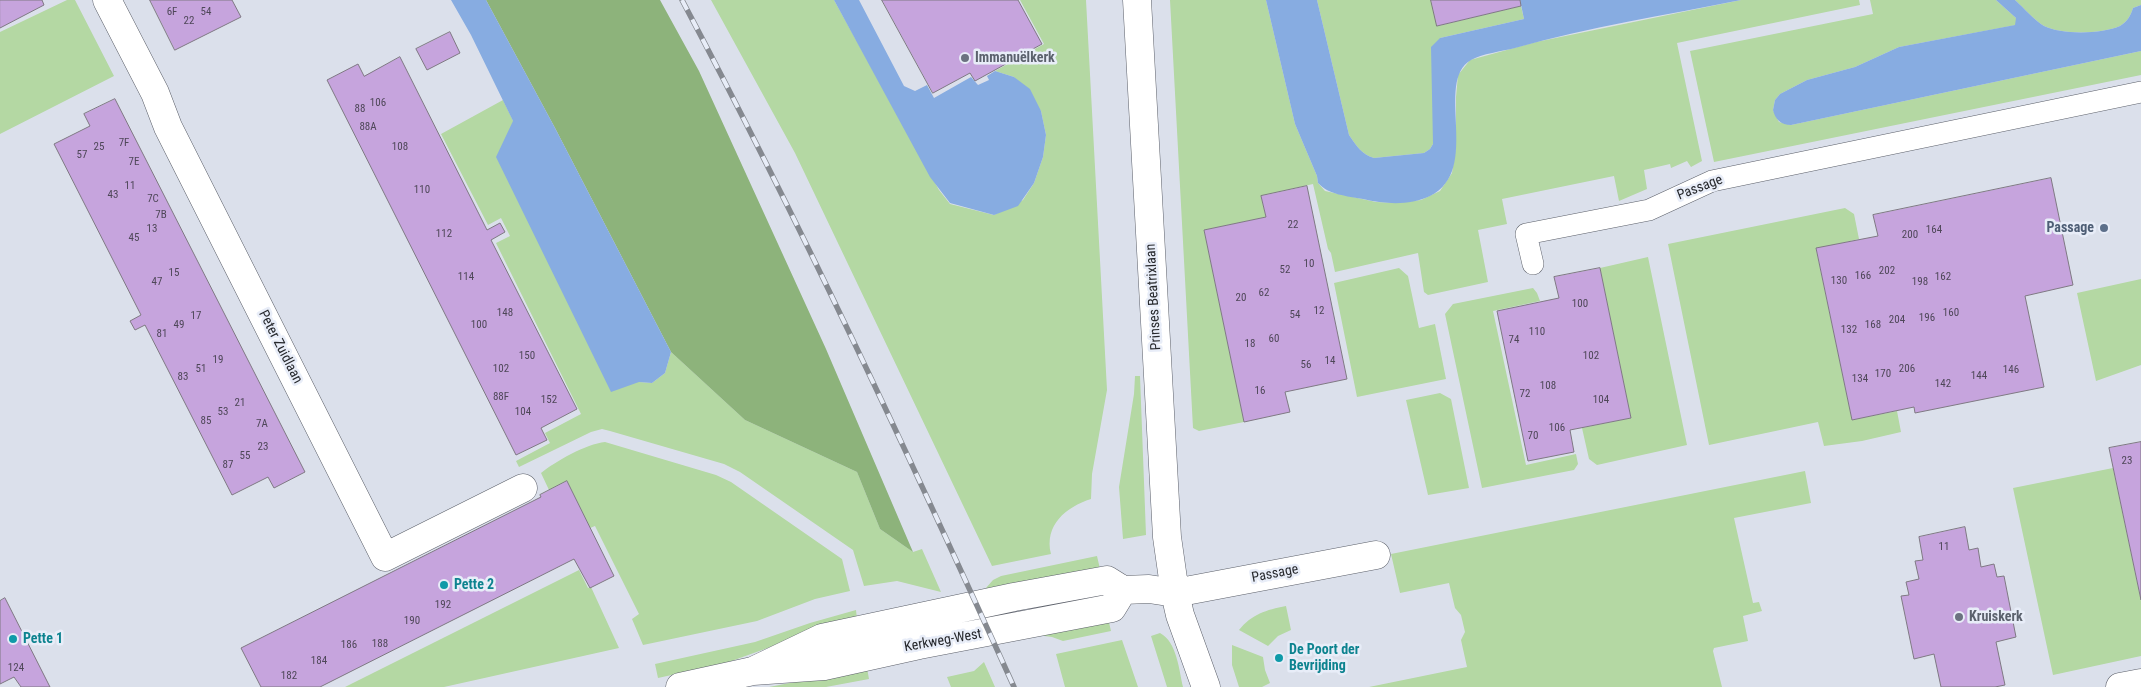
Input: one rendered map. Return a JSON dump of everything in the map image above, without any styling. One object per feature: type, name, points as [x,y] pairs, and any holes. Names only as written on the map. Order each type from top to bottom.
[{"type":"street","name":"Peter Zuidlaan","points":[[106,0],[155,93],[168,127],[385,557],[523,488]]},
{"type":"street","name":"Prinses Beatrixlaan","points":[[1137,0],[1166,527],[1180,615],[1206,687]]},
{"type":"street","name":"Passage","points":[[1175,593],[1376,555]]},
{"type":"street","name":"Kerkweg-West","points":[[680,687],[753,671],[822,638],[1107,580],[1123,590],[1149,589],[1175,593]]},
{"type":"street","points":[[2120,687],[2141,683]]},
{"type":"lane","name":"Passage","points":[[1533,264],[1526,234],[1649,210],[1712,181],[2141,92]]},
{"type":"green space","points":[[67,0],[75,0],[114,76],[0,134],[0,32]]},
{"type":"green space","points":[[486,0],[660,0],[699,71],[826,349],[913,552],[880,529],[857,472],[745,420],[671,352],[555,128]]},
{"type":"green space","points":[[711,0],[834,0],[939,190],[950,204],[994,215],[1023,200],[1034,183],[1043,157],[1046,135],[1041,111],[1014,77],[995,71],[1044,44],[1020,0],[1086,0],[1107,390],[1092,474],[1091,499],[1073,507],[1059,519],[1051,534],[1051,554],[992,566],[795,153]]},
{"type":"green space","points":[[1170,0],[1266,0],[1295,124],[1317,176],[1318,183],[1325,191],[1376,202],[1396,203],[1421,200],[1440,191],[1452,173],[1456,146],[1458,75],[1470,60],[1536,42],[1741,0],[1859,0],[1860,5],[1677,43],[1702,161],[1691,167],[1687,161],[1671,168],[1670,164],[1644,170],[1647,189],[1619,201],[1614,176],[1502,199],[1507,224],[1478,230],[1488,282],[1428,295],[1424,292],[1418,253],[1335,272],[1313,184],[1261,196],[1266,217],[1204,230],[1244,422],[1199,431],[1193,428]]},
{"type":"green space","points":[[1317,0],[1431,0],[1438,26],[1521,6],[1524,19],[1440,38],[1433,144],[1424,153],[1374,158],[1363,152],[1349,135]]},
{"type":"green space","points":[[1870,0],[1996,0],[2016,18],[2016,25],[1899,47],[1855,67],[1807,80],[1780,94],[1775,100],[1773,110],[1779,122],[1791,125],[2141,51],[2141,75],[1714,162],[1690,51],[1873,14]]},
{"type":"green space","points":[[2015,0],[2141,0],[2141,5],[2133,8],[2128,18],[2120,26],[2103,31],[2071,32],[2044,26]]},
{"type":"green space","points":[[503,100],[639,382],[652,383],[665,373],[671,352],[745,420],[857,472],[880,529],[913,552],[922,549],[941,592],[897,581],[864,586],[853,550],[740,472],[724,464],[602,429],[591,432],[519,467],[516,461],[550,443],[545,433],[581,414],[496,243],[510,236],[501,218],[488,225],[441,134]]},
{"type":"green space","points":[[1845,208],[1854,214],[1859,239],[1816,249],[1852,420],[1897,411],[1901,432],[1862,441],[1824,446],[1818,422],[1709,445],[1668,244]]},
{"type":"green space","points":[[1648,257],[1687,445],[1597,465],[1589,459],[1582,428],[1631,418],[1600,268]]},
{"type":"green space","points":[[1399,268],[1408,276],[1419,328],[1435,324],[1446,379],[1357,397],[1334,283]]},
{"type":"green space","points":[[2141,279],[2141,365],[2096,381],[2077,293]]},
{"type":"green space","points":[[1533,288],[1540,301],[1493,311],[1526,465],[1576,454],[1578,464],[1574,470],[1482,488],[1445,314],[1453,304]]},
{"type":"green space","points":[[1135,376],[1140,376],[1146,535],[1123,539],[1119,487],[1134,394]]},
{"type":"green space","points":[[1440,393],[1451,399],[1469,488],[1428,495],[1406,400]]},
{"type":"green space","points":[[605,442],[716,475],[731,482],[842,559],[850,591],[815,599],[757,621],[643,645],[632,619],[639,614],[595,526],[590,528],[567,481],[549,490],[541,473],[572,454],[597,443]]},
{"type":"green space","points":[[2113,468],[2141,601],[2141,656],[2053,675],[2013,488]]},
{"type":"green space","points":[[1805,471],[1811,503],[1734,518],[1753,603],[1759,602],[1762,611],[1743,616],[1748,641],[1714,648],[1713,651],[1722,687],[1369,687],[1467,667],[1461,640],[1465,632],[1461,615],[1455,608],[1449,583],[1400,593],[1391,554]]},
{"type":"green space","points":[[1097,556],[1100,569],[985,589],[993,580],[1001,576]]},
{"type":"green space","points":[[579,570],[588,588],[591,587],[619,648],[444,687],[345,687]]},
{"type":"green space","points":[[1286,606],[1291,630],[1278,636],[1268,646],[1239,630],[1249,620],[1260,614]]},
{"type":"green space","points":[[856,610],[857,619],[812,632],[726,663],[658,678],[655,664],[755,642],[810,623]]},
{"type":"green space","points":[[1108,618],[1111,631],[1063,641],[1052,637],[1030,634]]},
{"type":"green space","points":[[1160,633],[1166,637],[1174,650],[1183,687],[1167,687],[1151,636]]},
{"type":"green space","points":[[1122,640],[1138,687],[1065,687],[1056,654]]},
{"type":"green space","points":[[1232,645],[1263,657],[1270,683],[1262,687],[1239,687],[1232,665]]},
{"type":"green space","points":[[984,662],[995,687],[951,687],[947,677],[974,671]]},
{"type":"green space","points":[[867,668],[869,679],[826,687],[769,687]]},
{"type":"water","points":[[451,0],[486,0],[555,128],[671,352],[665,373],[652,383],[639,382],[611,392],[496,157],[513,121],[471,35]]},
{"type":"water","points":[[834,0],[859,0],[904,86],[915,91],[927,85],[934,98],[971,77],[978,85],[989,80],[987,76],[995,71],[1014,77],[1030,89],[1041,111],[1046,135],[1043,157],[1034,183],[1018,206],[994,215],[950,203],[930,177]]},
{"type":"water","points":[[1266,0],[1317,0],[1349,135],[1363,152],[1374,158],[1424,153],[1430,149],[1433,144],[1431,47],[1440,38],[1524,19],[1520,0],[1741,0],[1571,34],[1486,54],[1471,60],[1461,71],[1456,87],[1456,147],[1453,167],[1445,184],[1430,196],[1405,203],[1397,203],[1380,202],[1339,194],[1327,190],[1318,183],[1317,176],[1295,124]]},
{"type":"water","points":[[1996,0],[2015,0],[2044,26],[2071,32],[2103,31],[2120,26],[2128,18],[2133,8],[2141,5],[2141,51],[1791,125],[1781,123],[1775,116],[1773,110],[1775,100],[1780,94],[1807,80],[1855,67],[1899,47],[2015,25],[2016,18]]},
{"type":"building","points":[[0,0],[42,0],[44,5],[0,28]]},
{"type":"building","points":[[150,0],[232,0],[241,17],[175,50]]},
{"type":"building","name":"Immanuëlkerk","points":[[882,0],[1018,0],[1042,44],[975,81],[970,73],[933,93]]},
{"type":"building","points":[[1431,0],[1520,0],[1521,6],[1437,26]]},
{"type":"building","points":[[450,32],[460,53],[427,70],[416,49]]},
{"type":"building","points":[[400,57],[487,230],[500,223],[505,232],[491,240],[577,409],[541,428],[547,440],[516,455],[327,80],[358,64],[364,76]]},
{"type":"building","points":[[115,99],[305,472],[274,488],[268,477],[232,495],[145,325],[135,330],[130,321],[141,315],[54,144],[90,126],[84,114]]},
{"type":"building","points":[[2051,178],[2073,285],[2025,296],[2044,387],[1915,413],[1914,407],[1852,420],[1816,248],[1878,236],[1873,215]]},
{"type":"building","points":[[1307,186],[1347,379],[1285,392],[1290,412],[1244,422],[1204,230],[1266,217],[1261,196]]},
{"type":"building","points":[[1600,268],[1631,418],[1570,430],[1574,452],[1528,461],[1497,311],[1559,298],[1554,277]]},
{"type":"building","points":[[2141,442],[2141,600],[2109,448]]},
{"type":"building","name":"Pette 2","points":[[567,481],[614,576],[590,588],[574,559],[320,687],[261,687],[241,648],[541,497],[540,495]]},
{"type":"building","name":"Kruiskerk","points":[[1965,527],[1969,550],[1978,548],[1981,567],[1994,564],[1997,577],[2004,576],[2016,637],[1996,642],[2005,685],[1995,687],[1941,687],[1934,654],[1914,659],[1901,596],[1909,595],[1906,582],[1919,579],[1915,561],[1923,560],[1919,537]]},
{"type":"building","name":"Pette 1","points":[[5,598],[50,687],[21,687],[14,677],[0,684],[0,601]]},
{"type":"railway","points":[[682,0],[812,255],[935,513],[1014,687]]},
{"type":"place","name":"Immanuëlkerk","points":[[965,58]]},
{"type":"place","name":"Passage","points":[[2104,228]]},
{"type":"place","name":"Pette 2","points":[[444,585]]},
{"type":"place","name":"Kruiskerk","points":[[1959,617]]},
{"type":"place","name":"Pette 1","points":[[13,639]]},
{"type":"place","name":"De Poort der Bevrijding","points":[[1279,658]]}]
